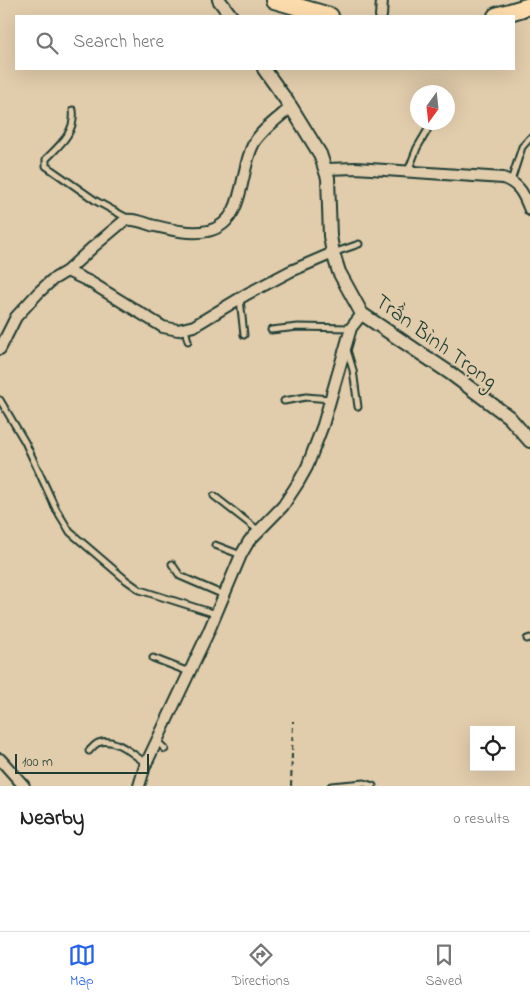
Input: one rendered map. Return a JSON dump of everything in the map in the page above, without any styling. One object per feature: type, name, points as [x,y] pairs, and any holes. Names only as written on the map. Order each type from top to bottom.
[{"type":"main road","points":[[274,0],[326,15]]},
{"type":"main road","points":[[499,15],[530,6]]},
{"type":"street","points":[[219,0],[230,15]]},
{"type":"street","points":[[381,15],[382,0]]},
{"type":"street","name":"Trần Bình Trọng","points":[[265,70],[291,107],[320,154],[326,169],[333,253],[339,272],[362,314],[450,373],[509,417],[530,441]]},
{"type":"street","points":[[0,349],[16,317],[38,293],[52,280],[67,272],[92,247],[125,220],[183,231],[207,231],[218,227],[229,217],[240,195],[250,151],[254,142],[291,107]]},
{"type":"street","points":[[326,169],[356,168],[492,177],[511,181],[521,189],[530,210]]},
{"type":"street","points":[[67,272],[90,282],[163,327],[178,330],[194,326],[240,298],[333,253]]},
{"type":"street","points":[[139,786],[139,780],[146,762],[190,672],[241,555],[249,541],[284,506],[298,483],[323,425],[351,328],[362,314]]},
{"type":"street","points":[[0,759],[24,786]]},
{"type":"lane","points":[[73,110],[74,121],[72,129],[46,159],[46,166],[96,202],[129,220]]},
{"type":"lane","points":[[408,172],[417,148],[427,131]]},
{"type":"lane","points":[[511,181],[522,147],[530,138]]},
{"type":"lane","points":[[333,253],[359,244]]},
{"type":"lane","points":[[240,298],[244,335]]},
{"type":"lane","points":[[271,330],[298,327],[351,328]]},
{"type":"lane","points":[[185,329],[188,341]]},
{"type":"lane","points":[[346,347],[352,364],[358,407]]},
{"type":"lane","points":[[284,401],[306,397],[330,399]]},
{"type":"lane","points":[[0,400],[25,442],[56,509],[70,532],[140,590],[216,614]]},
{"type":"lane","points":[[214,496],[259,531]]},
{"type":"lane","points":[[215,546],[241,555]]},
{"type":"lane","points":[[172,564],[180,576],[225,595]]},
{"type":"lane","points":[[153,658],[190,672]]},
{"type":"lane","points":[[157,741],[165,749]]},
{"type":"lane","points":[[89,751],[98,743],[108,742],[118,744],[146,762]]},
{"type":"lane","points":[[331,786],[364,783],[373,786]]},
{"type":"path","points":[[291,786],[293,721]]}]
